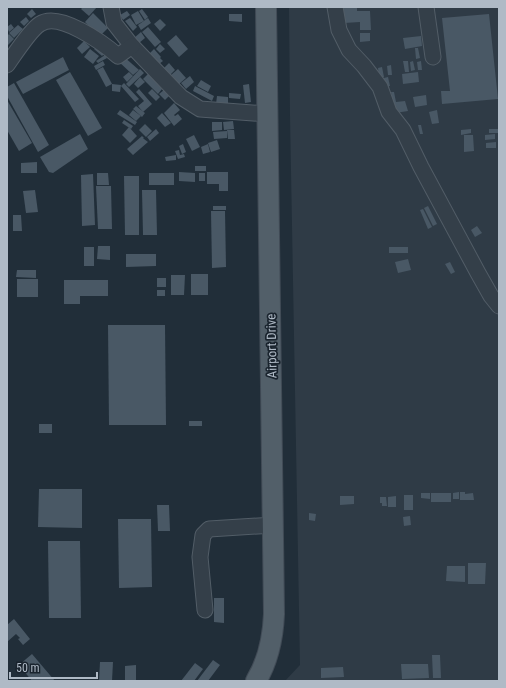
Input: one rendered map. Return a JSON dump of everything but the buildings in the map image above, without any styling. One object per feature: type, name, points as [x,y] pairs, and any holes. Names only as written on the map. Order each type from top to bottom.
[{"type":"main road","name":"Airport Drive","points":[[256,681],[264,664],[274,629],[274,525],[266,7]]},
{"type":"street","points":[[112,7],[114,23],[132,46],[181,97],[200,109],[267,114]]},
{"type":"street","points":[[335,7],[339,30],[349,50],[364,66],[380,87],[389,112],[403,130],[424,173],[478,273],[491,296],[499,306]]},
{"type":"street","points":[[426,7],[433,57]]},
{"type":"street","points":[[7,65],[40,24],[50,20],[77,27],[93,38],[102,42],[118,56],[132,46]]},
{"type":"street","points":[[205,610],[200,557],[203,535],[209,528],[274,525]]},
{"type":"shaded area","points":[[289,7],[499,7],[499,681],[285,681],[300,665]]}]
